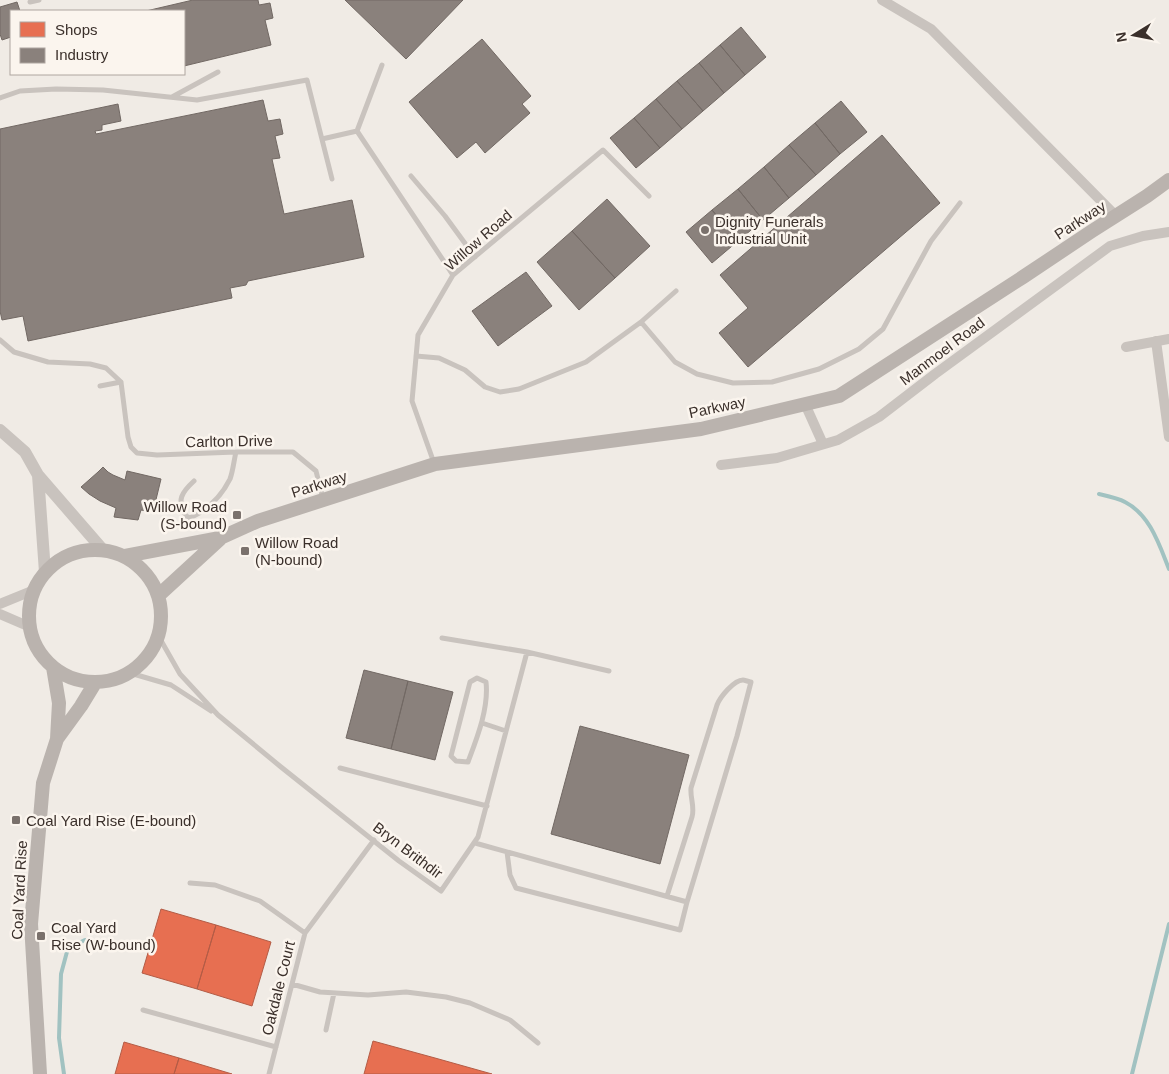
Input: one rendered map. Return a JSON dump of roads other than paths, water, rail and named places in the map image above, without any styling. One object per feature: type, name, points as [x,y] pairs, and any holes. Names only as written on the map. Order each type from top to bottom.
[{"type":"main road","name":"Parkway","points":[[220,538],[258,521],[435,464],[701,429],[839,396],[1169,180]]},
{"type":"main road","points":[[126,556],[220,538]]},
{"type":"main road","points":[[159,595],[220,538]]},
{"type":"main road","points":[[103,550],[126,556],[140,566],[151,579],[159,595],[162,616],[159,637],[152,651],[142,664],[130,673],[113,680],[95,683],[65,676],[42,656],[34,642],[30,627],[29,608],[34,590],[45,572],[62,558],[82,551],[103,550]]},
{"type":"main road","name":"Coal Yard Rise","points":[[40,1074],[31,924],[42,783],[57,739],[59,703],[53,667]]},
{"type":"main road","name":"Coal Yard Rise","points":[[57,739],[95,683]]},
{"type":"street","points":[[882,0],[931,29],[1116,216]]},
{"type":"street","name":"Manmoel Road","points":[[720,465],[777,458],[838,440],[879,417],[1110,246],[1143,236],[1169,232]]},
{"type":"street","points":[[1126,348],[1169,339]]},
{"type":"street","points":[[1156,341],[1169,437]]},
{"type":"street","points":[[805,404],[823,444]]},
{"type":"street","points":[[0,430],[25,452],[38,475],[103,550]]},
{"type":"street","points":[[38,475],[45,572]]},
{"type":"street","points":[[0,604],[34,590]]},
{"type":"street","points":[[0,614],[30,627]]},
{"type":"lane","points":[[30,2],[40,0]]},
{"type":"lane","points":[[357,130],[382,65]]},
{"type":"lane","points":[[172,98],[218,72]]},
{"type":"lane","points":[[0,98],[20,91],[56,89],[103,90],[197,100],[307,80],[332,179]]},
{"type":"lane","points":[[322,138],[357,130]]},
{"type":"lane","points":[[357,130],[453,275]]},
{"type":"lane","name":"Willow Road","points":[[435,464],[412,401],[418,335],[453,275],[603,150],[649,196]]},
{"type":"lane","points":[[411,176],[445,216],[475,256]]},
{"type":"lane","points":[[640,322],[675,362],[697,374],[733,383],[772,382],[819,369],[858,349],[883,329],[931,241],[960,204]]},
{"type":"lane","points":[[416,356],[439,358],[466,370],[484,386],[500,392],[518,388],[586,362],[640,322],[676,292]]},
{"type":"lane","points":[[0,340],[14,352],[48,362],[90,364],[106,368],[121,382]]},
{"type":"lane","points":[[100,386],[121,382]]},
{"type":"lane","name":"Carlton Drive","points":[[121,382],[126,426],[131,447],[137,453],[157,455],[293,452],[316,471],[324,500]]},
{"type":"lane","points":[[194,480],[181,497],[183,511],[190,518],[202,512],[222,492],[230,478],[236,452]]},
{"type":"lane","name":"Bryn Brithdir","points":[[159,637],[180,674],[218,715],[399,861],[442,891],[478,837],[527,652]]},
{"type":"lane","points":[[442,638],[527,652],[608,672]]},
{"type":"lane","points":[[130,673],[171,685],[218,715]]},
{"type":"lane","points":[[477,678],[486,682],[488,692],[482,723],[468,762],[456,761],[451,756],[470,682],[477,678]]},
{"type":"lane","points":[[507,852],[510,875],[516,888],[680,930],[737,736],[751,682],[746,680],[738,681],[732,686],[721,697],[717,705],[691,788],[694,811],[667,896]]},
{"type":"lane","points":[[482,723],[506,731]]},
{"type":"lane","points":[[340,768],[487,806]]},
{"type":"lane","name":"Oakdale Court","points":[[269,1074],[305,933],[374,840]]},
{"type":"lane","points":[[475,843],[687,902]]},
{"type":"lane","points":[[190,883],[215,885],[260,901],[305,933]]},
{"type":"lane","points":[[292,984],[320,992],[368,995],[406,992],[446,997],[470,1003],[510,1020],[538,1043]]},
{"type":"lane","points":[[326,1030],[334,993]]},
{"type":"lane","points":[[143,1010],[276,1047]]},
{"type":"waterway","points":[[1099,494],[1122,501],[1141,514],[1153,531],[1169,569]]},
{"type":"waterway","points":[[1132,1074],[1169,924]]},
{"type":"waterway","points":[[64,1074],[59,1038],[61,974],[68,948],[85,940]]},
{"type":"place","name":"Dignity Funerals Industrial Unit","points":[[705,230]]},
{"type":"place","name":"Willow Road (S-bound)","points":[[237,515]]},
{"type":"place","name":"Willow Road (N-bound)","points":[[245,551]]},
{"type":"place","name":"Coal Yard Rise (E-bound)","points":[[16,820]]},
{"type":"place","name":"Coal Yard Rise (W-bound)","points":[[41,936]]}]
